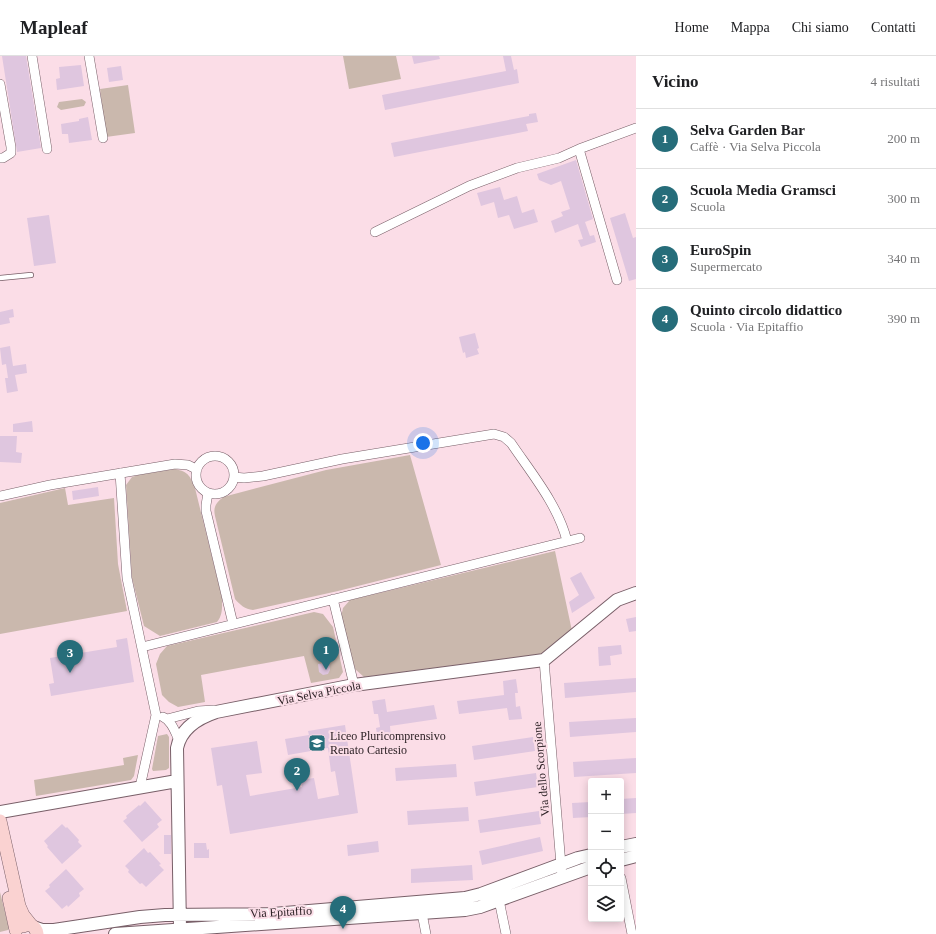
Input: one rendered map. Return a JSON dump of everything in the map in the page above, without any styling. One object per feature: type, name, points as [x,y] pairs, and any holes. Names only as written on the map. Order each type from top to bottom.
[{"type":"main road","points":[[0,821],[19,906],[23,915],[35,929]]},
{"type":"main road","points":[[0,859],[15,933]]},
{"type":"main road","name":"Via Epitaffio","points":[[15,933],[24,925],[35,929]]},
{"type":"street","points":[[32,56],[47,149]]},
{"type":"street","points":[[89,56],[103,138]]},
{"type":"street","points":[[0,84],[11,153],[3,158],[0,158]]},
{"type":"street","points":[[375,232],[469,186],[517,168],[559,158],[636,128]]},
{"type":"street","points":[[579,149],[617,280]]},
{"type":"street","points":[[234,477],[244,478],[263,476],[342,459],[494,434],[504,437],[511,442],[554,508],[563,526],[567,541]]},
{"type":"street","points":[[219,456],[226,459],[232,465],[234,477],[232,484],[224,493],[215,495],[201,489],[195,476],[196,469],[206,458],[219,456]]},
{"type":"street","points":[[0,496],[50,485],[175,464],[188,465],[196,469]]},
{"type":"street","points":[[120,473],[127,578],[156,715],[140,787]]},
{"type":"street","points":[[208,493],[206,511],[233,624]]},
{"type":"street","points":[[142,647],[580,538]]},
{"type":"street","points":[[544,660],[617,600],[636,592]]},
{"type":"street","points":[[333,599],[354,686]]},
{"type":"street","name":"Via Selva Piccola","points":[[179,740],[187,728],[196,721],[205,716],[231,709],[354,686],[544,660]]},
{"type":"street","name":"Via dello Scorpione","points":[[544,660],[561,871]]},
{"type":"street","points":[[156,715],[167,719],[198,711],[231,709]]},
{"type":"street","points":[[167,719],[179,740],[177,748],[177,781],[180,929]]},
{"type":"street","points":[[0,812],[177,781]]},
{"type":"street","points":[[624,846],[636,844]]},
{"type":"street","points":[[624,859],[636,856]]},
{"type":"street","name":"Via Epitaffio","points":[[35,929],[54,930],[140,917],[179,914],[273,914],[421,907],[473,908],[499,900],[588,857]]},
{"type":"street","name":"Via Epitaffio","points":[[115,934],[421,907],[473,896],[561,871],[588,867]]},
{"type":"street","points":[[623,886],[632,934]]},
{"type":"street","points":[[499,900],[506,934]]},
{"type":"street","points":[[421,907],[426,934]]},
{"type":"lane","points":[[0,278],[31,275]]},
{"type":"shaded area","points":[[343,56],[396,56],[401,79],[349,89]]},
{"type":"shaded area","points":[[128,85],[135,133],[106,137],[100,89]]},
{"type":"shaded area","points":[[82,99],[86,102],[84,106],[61,110],[57,107],[59,102]]},
{"type":"shaded area","points":[[410,455],[441,565],[338,591],[253,610],[243,606],[235,599],[214,513],[216,505],[223,497],[326,470]]},
{"type":"shaded area","points":[[175,469],[186,473],[192,480],[195,488],[222,598],[222,611],[217,622],[160,636],[144,626],[132,578],[126,485],[132,477],[138,475]]},
{"type":"shaded area","points":[[65,488],[68,505],[114,498],[118,564],[127,611],[0,634],[0,503]]},
{"type":"shaded area","points":[[555,551],[572,631],[541,654],[364,677],[355,669],[341,617],[343,608],[350,600]]},
{"type":"shaded area","points":[[314,612],[323,614],[333,627],[343,672],[339,678],[311,683],[304,656],[201,675],[205,702],[178,707],[169,702],[162,695],[156,664],[160,654],[167,646]]},
{"type":"shaded area","points":[[167,734],[169,737],[169,768],[166,770],[153,771],[152,769],[158,736]]},
{"type":"shaded area","points":[[138,755],[134,776],[131,780],[36,796],[34,780],[124,765],[123,758]]},
{"type":"shaded area","points":[[0,892],[9,928],[8,930],[0,932]]},
{"type":"building","points":[[2,56],[26,56],[41,148],[17,152]]},
{"type":"building","points":[[412,56],[439,56],[440,59],[414,64]]},
{"type":"building","points":[[503,56],[511,56],[514,70],[517,69],[519,83],[385,110],[382,95],[506,71]]},
{"type":"building","points":[[81,65],[84,86],[57,90],[56,79],[60,78],[59,67]]},
{"type":"building","points":[[121,66],[123,80],[109,82],[107,68]]},
{"type":"building","points":[[536,113],[538,122],[526,124],[528,131],[394,157],[391,143],[529,116],[529,114]]},
{"type":"building","points":[[88,117],[92,140],[69,143],[68,134],[62,134],[61,124],[79,121],[79,119]]},
{"type":"building","points":[[576,160],[593,219],[585,222],[590,236],[594,235],[596,242],[581,247],[578,240],[583,239],[578,224],[555,233],[551,221],[563,216],[561,212],[570,209],[561,181],[551,185],[539,180],[537,174]]},
{"type":"building","points":[[500,187],[504,200],[517,196],[522,213],[534,209],[538,222],[514,229],[509,215],[498,218],[494,202],[481,206],[477,193]]},
{"type":"building","points":[[625,213],[633,238],[636,237],[636,279],[629,281],[610,218]]},
{"type":"building","points":[[49,215],[56,263],[34,266],[27,218]]},
{"type":"building","points":[[13,309],[14,317],[9,318],[10,323],[0,325],[0,312]]},
{"type":"building","points":[[475,333],[479,354],[466,358],[465,352],[463,353],[459,337]]},
{"type":"building","points":[[10,346],[13,366],[26,364],[27,373],[15,375],[18,391],[7,393],[5,378],[8,378],[6,364],[2,365],[0,348]]},
{"type":"building","points":[[32,421],[33,432],[13,432],[13,424]]},
{"type":"building","points":[[0,436],[17,436],[16,452],[22,453],[21,463],[0,462]]},
{"type":"building","points":[[98,487],[99,496],[73,500],[72,491]]},
{"type":"building","points":[[581,572],[595,598],[572,613],[569,602],[579,595],[570,578]]},
{"type":"building","points":[[636,617],[636,631],[629,632],[626,619]]},
{"type":"building","points":[[127,638],[134,682],[51,696],[49,684],[54,683],[50,658],[117,647],[116,640]]},
{"type":"building","points":[[621,645],[622,654],[610,656],[611,665],[599,666],[598,647]]},
{"type":"building","points":[[329,662],[330,670],[328,674],[323,675],[319,672],[318,664]]},
{"type":"building","points":[[636,678],[636,692],[565,698],[564,683]]},
{"type":"building","points":[[516,679],[518,693],[515,693],[516,707],[520,706],[522,719],[509,720],[507,708],[459,714],[457,701],[504,695],[503,681]]},
{"type":"building","points":[[385,699],[387,712],[434,705],[437,719],[390,726],[391,738],[378,740],[376,728],[380,727],[378,714],[374,714],[372,701]]},
{"type":"building","points":[[636,718],[636,732],[570,737],[569,722]]},
{"type":"building","points":[[345,725],[358,813],[230,834],[222,785],[217,786],[211,748],[257,741],[262,773],[246,775],[250,796],[302,787],[301,780],[314,778],[318,799],[339,795],[335,771],[331,772],[328,748],[288,755],[285,739],[309,735],[308,731]]},
{"type":"building","points":[[533,737],[535,751],[474,760],[472,746]]},
{"type":"building","points":[[636,758],[636,773],[574,777],[573,762]]},
{"type":"building","points":[[456,764],[457,777],[396,781],[395,768]]},
{"type":"building","points":[[536,773],[538,787],[476,796],[474,782]]},
{"type":"building","points":[[636,798],[636,813],[624,814],[624,799]]},
{"type":"building","points":[[145,801],[162,820],[157,824],[159,827],[142,842],[123,821],[127,818],[126,816]]},
{"type":"building","points":[[588,802],[588,817],[573,818],[572,803]]},
{"type":"building","points":[[468,807],[469,821],[408,825],[407,811]]},
{"type":"building","points":[[539,811],[541,824],[480,833],[478,820]]},
{"type":"building","points":[[62,824],[66,828],[67,827],[79,840],[78,842],[82,846],[62,864],[47,847],[48,846],[44,841]]},
{"type":"building","points":[[164,835],[171,835],[171,854],[164,854]]},
{"type":"building","points":[[540,837],[543,851],[482,865],[479,851]]},
{"type":"building","points":[[378,841],[379,852],[348,856],[347,845]]},
{"type":"building","points":[[194,843],[206,843],[207,850],[209,849],[209,858],[194,858]]},
{"type":"building","points":[[144,848],[161,864],[159,865],[164,870],[146,887],[142,883],[140,884],[128,872],[129,870],[125,866]]},
{"type":"building","points":[[472,865],[473,880],[411,883],[411,869]]},
{"type":"building","points":[[66,869],[84,889],[79,893],[80,896],[68,907],[67,905],[62,909],[45,891],[50,887],[49,885]]},
{"type":"place","name":"Selva Garden Bar","points":[[326,670]]},
{"type":"place","name":"EuroSpin","points":[[70,673]]},
{"type":"place","name":"Liceo Pluricomprensivo Renato Cartesio","points":[[317,743]]},
{"type":"place","name":"Scuola Media Gramsci","points":[[297,791]]},
{"type":"place","name":"Quinto circolo didattico","points":[[343,929]]}]
